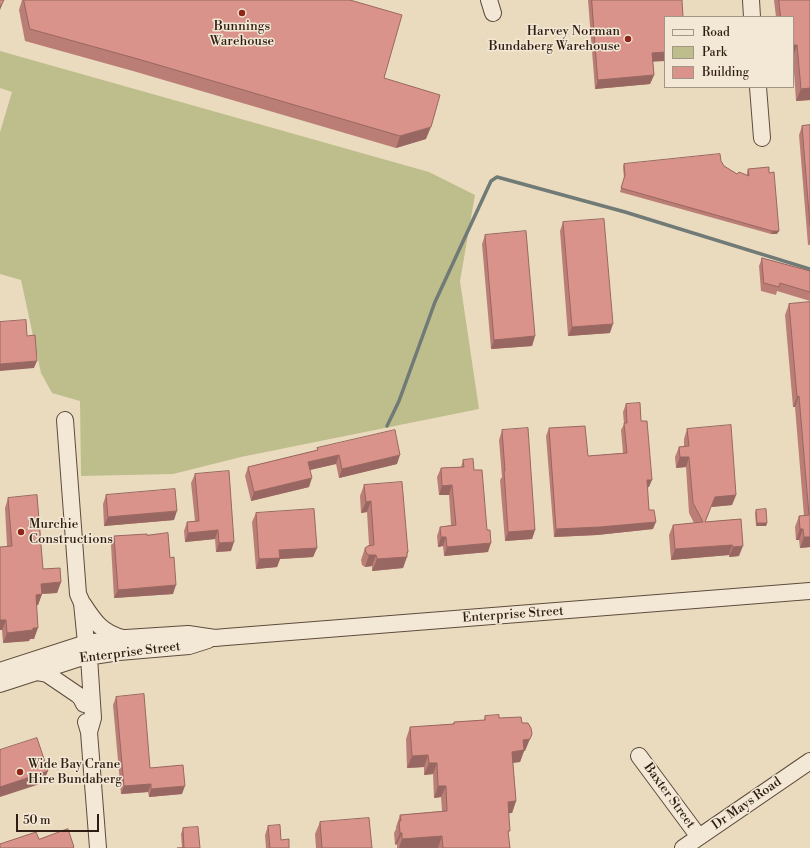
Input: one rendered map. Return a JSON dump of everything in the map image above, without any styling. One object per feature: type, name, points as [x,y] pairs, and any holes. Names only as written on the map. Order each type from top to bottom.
[{"type":"street","points":[[751,0],[752,16]]},
{"type":"street","points":[[758,88],[762,138]]},
{"type":"street","points":[[65,420],[80,598],[96,623],[114,636],[123,645],[99,666],[95,673],[91,687]]},
{"type":"street","name":"Enterprise Street","points":[[0,671],[83,651],[188,634],[215,638],[810,591]]},
{"type":"street","points":[[80,598],[74,609],[91,687],[93,718],[89,732]]},
{"type":"street","points":[[83,651],[85,720],[89,732],[98,848]]},
{"type":"street","name":"Enterprise Street","points":[[0,684],[36,672],[83,651]]},
{"type":"street","points":[[36,672],[47,674],[78,694],[84,704]]},
{"type":"street","name":"Baxter Street","points":[[639,756],[699,837]]},
{"type":"street","name":"Dr Mays Road","points":[[683,848],[810,761]]},
{"type":"green space","points":[[0,51],[429,172],[475,195],[460,281],[479,409],[241,457],[173,474],[81,476],[80,401],[52,393],[41,373],[21,280],[0,274],[0,132],[12,92],[0,88]]},
{"type":"building","points":[[0,0],[4,0],[0,7]]},
{"type":"building","points":[[24,0],[350,0],[402,15],[384,78],[440,95],[431,127],[400,136],[30,29]]},
{"type":"building","name":"Harvey Norman Bundaberg Warehouse","points":[[592,0],[682,0],[683,16],[664,16],[664,52],[652,53],[654,75],[598,80]]},
{"type":"building","points":[[779,0],[810,0],[810,88],[801,89],[797,45],[794,45],[794,16],[781,16]]},
{"type":"building","points":[[810,125],[810,226],[802,126]]},
{"type":"building","points":[[720,154],[721,161],[724,166],[737,174],[739,172],[749,176],[748,169],[769,167],[769,173],[774,172],[779,231],[772,231],[621,188],[625,175],[624,164]]},
{"type":"building","points":[[604,219],[613,324],[572,327],[563,222]]},
{"type":"building","points":[[526,231],[535,336],[494,340],[485,235]]},
{"type":"building","points":[[762,258],[810,271],[810,292],[780,283],[779,287],[764,283]]},
{"type":"building","points":[[810,302],[810,537],[804,537],[803,529],[800,529],[799,516],[809,515],[799,396],[797,397],[789,304]]},
{"type":"building","points":[[26,320],[27,336],[35,335],[37,361],[0,364],[0,322]]},
{"type":"building","points":[[640,403],[641,421],[647,421],[652,480],[647,480],[649,510],[654,510],[656,522],[556,529],[549,428],[585,426],[588,456],[627,453],[624,423],[627,423],[626,404]]},
{"type":"building","points":[[731,425],[736,495],[715,497],[705,522],[741,519],[743,546],[733,547],[732,545],[675,549],[673,525],[703,522],[693,503],[689,457],[680,457],[679,447],[689,446],[687,429]]},
{"type":"building","points":[[528,428],[535,530],[508,532],[502,430]]},
{"type":"building","points":[[395,430],[400,455],[342,469],[339,455],[308,462],[312,478],[254,492],[248,467],[318,450],[317,448]]},
{"type":"building","points":[[473,459],[474,470],[482,470],[487,530],[490,530],[491,543],[447,547],[446,537],[441,537],[440,527],[456,525],[452,485],[442,486],[441,468],[464,467],[463,460]]},
{"type":"building","points":[[229,471],[234,542],[219,543],[218,530],[188,533],[187,522],[199,521],[195,474]]},
{"type":"building","points":[[402,482],[408,552],[407,557],[377,559],[376,555],[369,555],[366,553],[365,548],[374,545],[371,501],[366,502],[364,485]]},
{"type":"building","points":[[175,489],[177,511],[108,517],[106,495]]},
{"type":"building","points":[[37,495],[43,569],[60,568],[61,582],[41,584],[42,594],[36,595],[38,628],[7,633],[6,620],[0,620],[0,547],[12,546],[8,498]]},
{"type":"building","points":[[314,509],[317,548],[279,550],[280,558],[259,559],[256,513]]},
{"type":"building","points":[[766,509],[767,523],[757,523],[756,510]]},
{"type":"building","points":[[168,533],[170,558],[174,557],[176,585],[118,590],[114,536]]},
{"type":"building","points":[[144,694],[150,768],[183,765],[185,786],[151,789],[151,784],[124,786],[116,697]]},
{"type":"building","points":[[499,715],[499,718],[521,717],[522,723],[528,723],[532,734],[530,739],[523,740],[524,750],[512,752],[516,801],[508,802],[510,831],[508,831],[510,848],[443,848],[442,836],[402,839],[399,821],[401,821],[400,815],[447,811],[446,786],[438,786],[437,763],[429,763],[428,755],[412,756],[410,727],[485,720],[485,716]]},
{"type":"building","name":"Wide Bay Crane Hire Bundaberg","points":[[37,738],[48,771],[0,787],[0,750]]},
{"type":"building","points":[[369,818],[372,848],[322,848],[320,822]]},
{"type":"building","points":[[280,825],[281,840],[289,839],[289,848],[270,848],[268,826]]},
{"type":"building","points":[[198,827],[200,848],[184,848],[183,828]]},
{"type":"building","points":[[68,829],[74,847],[73,848],[0,848],[0,844],[36,832],[39,839]]},
{"type":"waterway","points":[[387,426],[399,401],[435,302],[491,181],[497,177],[625,212],[810,269]]},
{"type":"place","name":"Bunnings Warehouse","points":[[242,13]]},
{"type":"place","name":"Harvey Norman Bundaberg Warehouse","points":[[628,39]]},
{"type":"place","name":"Murchie Constructions","points":[[21,532]]},
{"type":"place","name":"Wide Bay Crane Hire Bundaberg","points":[[20,772]]}]
